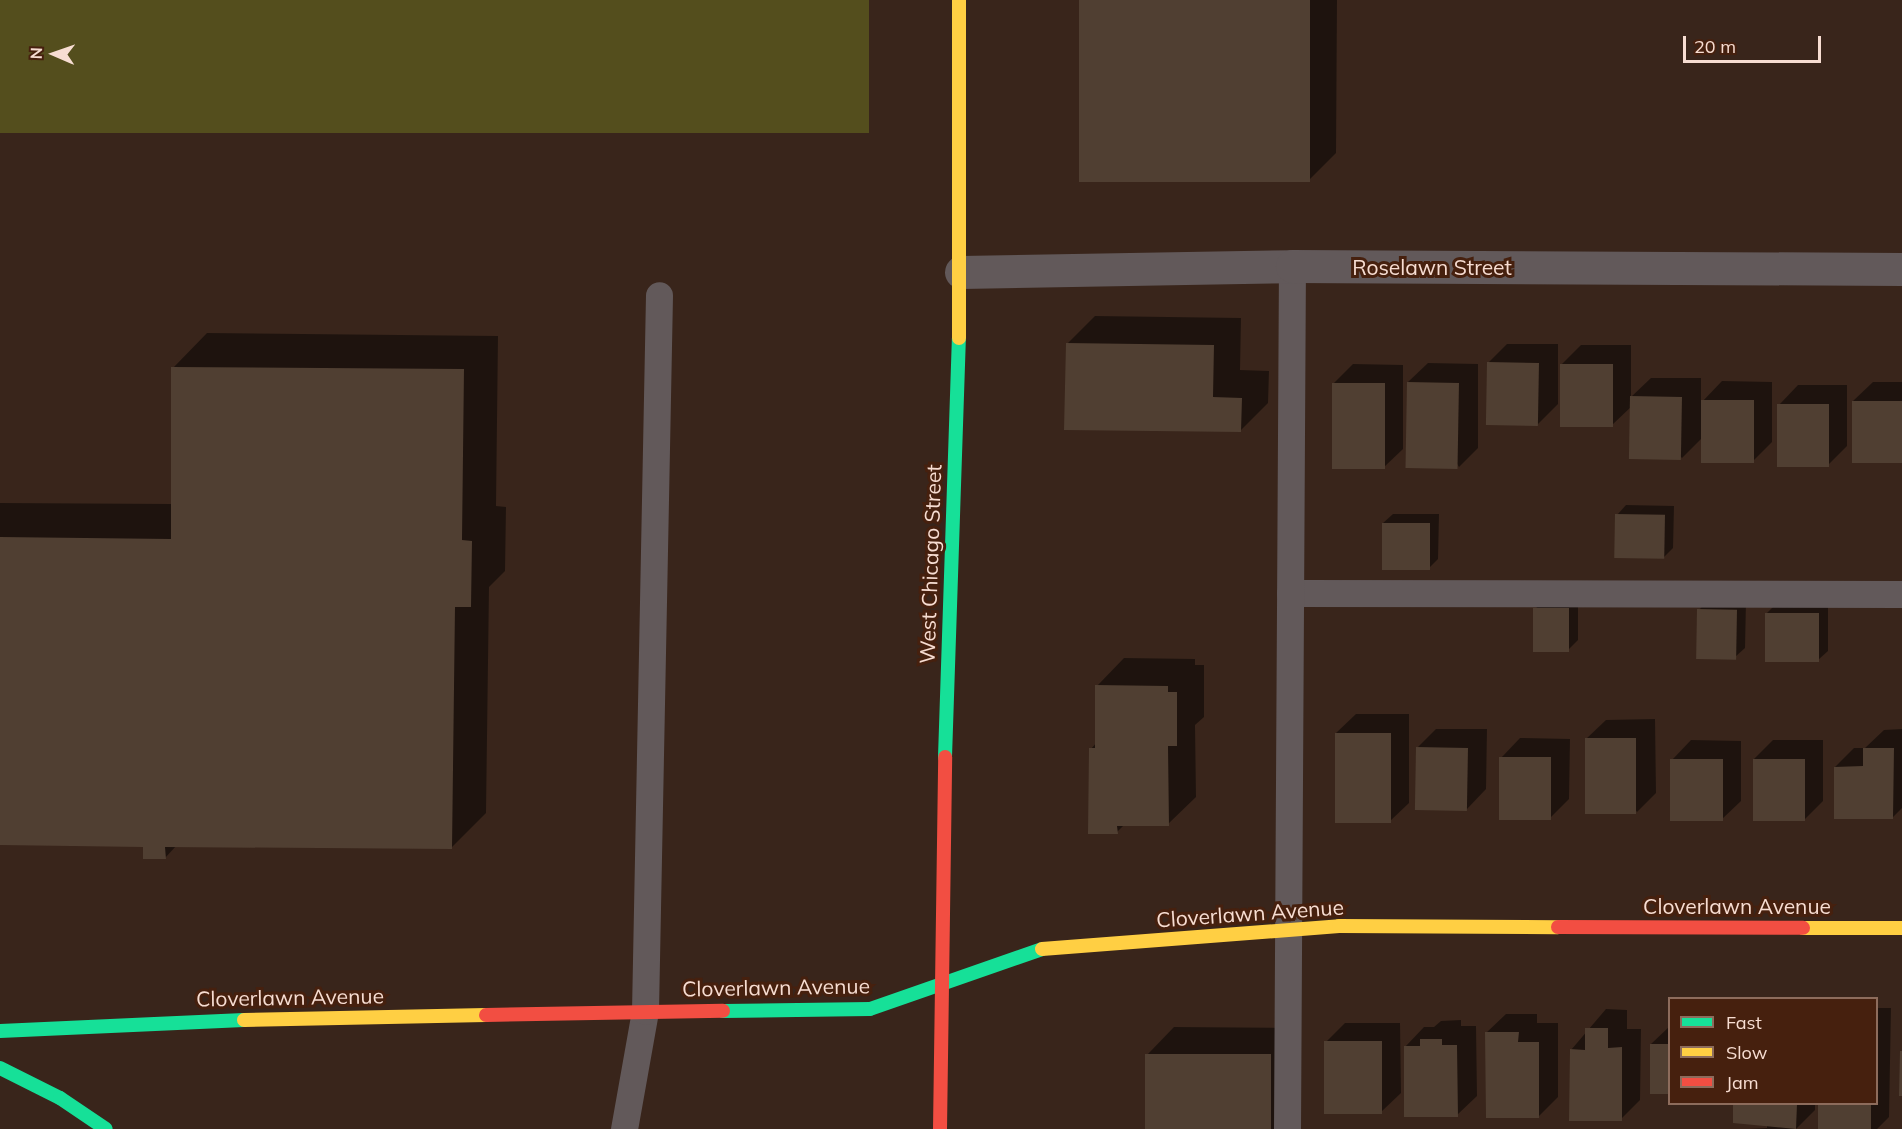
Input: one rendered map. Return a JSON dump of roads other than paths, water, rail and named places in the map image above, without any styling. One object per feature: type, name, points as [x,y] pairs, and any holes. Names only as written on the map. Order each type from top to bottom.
[{"type":"street","name":"West Chicago Street","points":[[940,1129],[941,874],[961,272],[958,0]]},
{"type":"street","name":"Roselawn Street","points":[[961,272],[1292,266],[1902,269]]},
{"type":"street","name":"Cloverlawn Avenue","points":[[0,1031],[154,1021],[870,1009],[1038,949],[1288,933],[1340,927],[1902,928]]},
{"type":"street","points":[[0,1068],[60,1098],[106,1129]]},
{"type":"lane","points":[[1287,1129],[1292,266]]},
{"type":"lane","points":[[624,1129],[645,1011],[659,295]]},
{"type":"lane","points":[[1290,593],[1902,594]]}]
